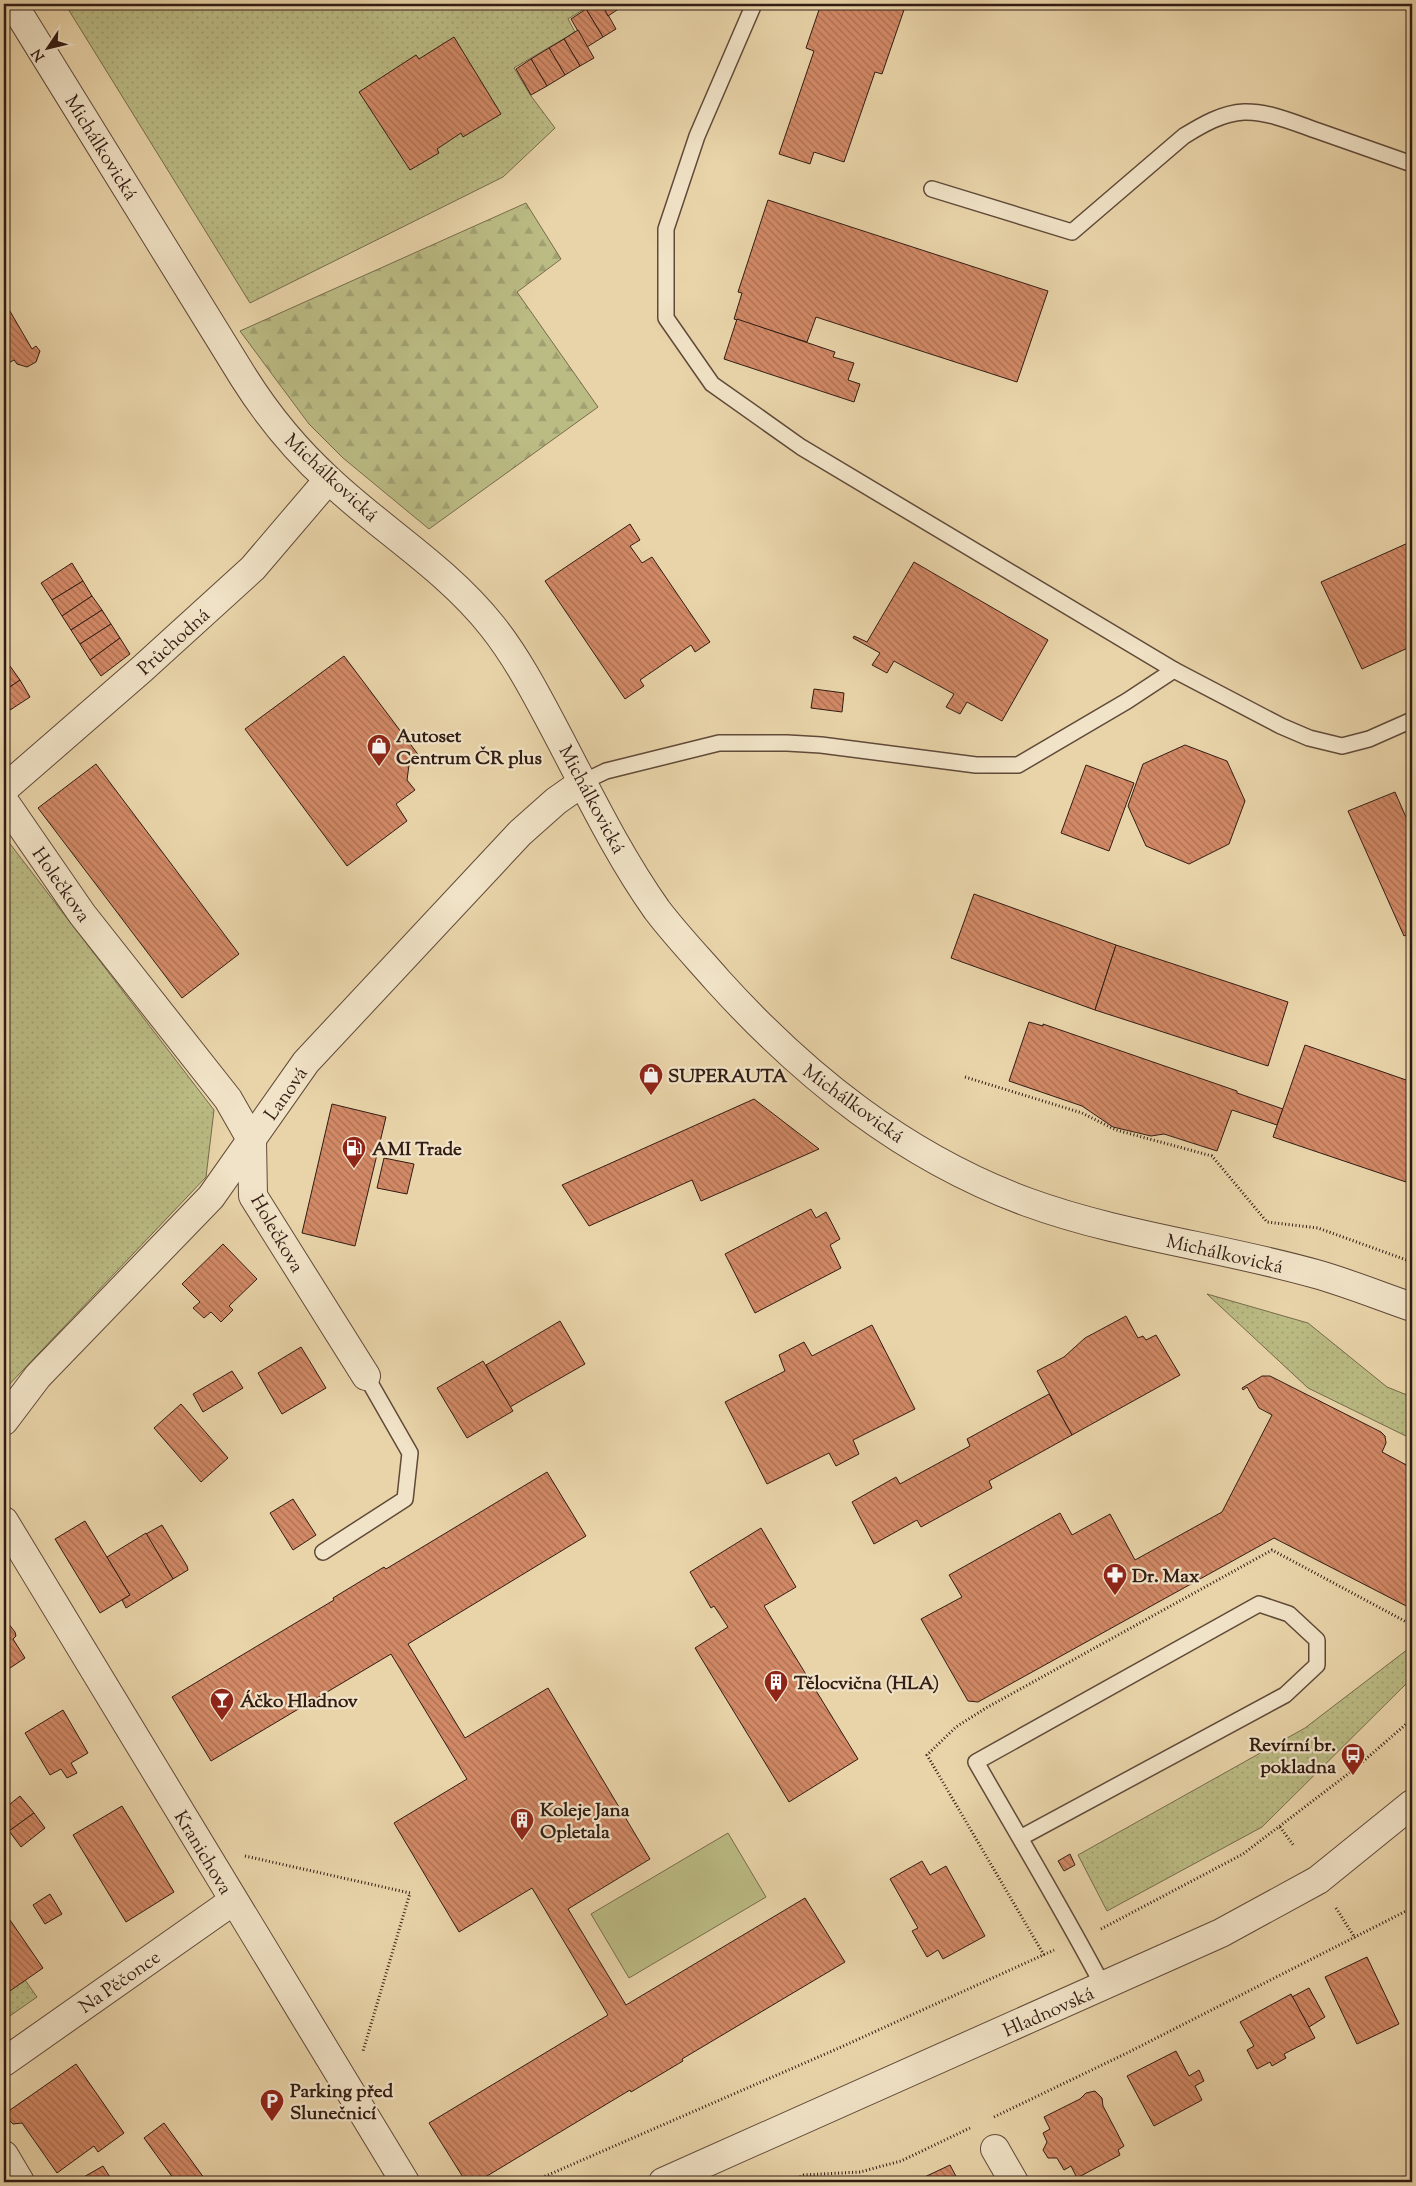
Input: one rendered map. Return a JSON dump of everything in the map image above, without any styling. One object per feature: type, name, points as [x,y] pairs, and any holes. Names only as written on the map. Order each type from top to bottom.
[{"type":"street","name":"Michálkovická","points":[[13,4],[257,398],[293,444],[328,480],[441,571],[493,627],[534,690],[640,884],[680,938],[740,1005],[786,1052],[828,1088],[870,1119],[965,1174],[1029,1202],[1119,1227],[1316,1274],[1412,1307]]},
{"type":"street","name":"Průchodná","points":[[4,789],[248,574],[328,480]]},
{"type":"street","name":"Lanová","points":[[4,1421],[38,1376],[211,1197],[306,1062],[520,833],[556,801],[583,782]]},
{"type":"street","name":"Holečkova","points":[[4,801],[82,914],[228,1099],[252,1141],[253,1196],[366,1376]]},
{"type":"street","name":"Michálkovická","points":[[1316,1274],[1412,1323]]},
{"type":"street","name":"Kranichova","points":[[4,1521],[405,2182]]},
{"type":"street","name":"Hladnovská","points":[[663,2182],[1221,1933],[1318,1880],[1412,1804]]},
{"type":"street","name":"Na Pěčonce","points":[[4,2062],[234,1901]]},
{"type":"street","points":[[995,2149],[1014,2182]]},
{"type":"street","points":[[4,2156],[20,2182]]},
{"type":"lane","points":[[754,4],[696,136],[666,229],[666,318],[712,384],[793,441],[1174,670],[1282,726],[1309,738],[1342,746],[1369,739],[1412,720]]},
{"type":"lane","points":[[932,189],[1072,232],[1184,136],[1202,125],[1222,117],[1244,112],[1268,115],[1294,122],[1412,164]]},
{"type":"lane","points":[[583,782],[606,771],[719,743],[812,744],[976,766],[1018,765],[1127,701],[1174,670]]},
{"type":"lane","name":"Holečkova","points":[[323,1552],[405,1499],[410,1453],[366,1376]]},
{"type":"lane","points":[[1020,1838],[1285,1695],[1317,1665],[1317,1640],[1289,1614],[1259,1604],[976,1762],[1103,1986]]},
{"type":"path","points":[[965,1077],[1082,1113],[1116,1130],[1212,1156],[1267,1222],[1318,1228],[1412,1262]]},
{"type":"path","points":[[532,2182],[830,2052],[1078,1940],[1243,1854],[1352,1771],[1412,1719]]},
{"type":"path","points":[[1280,1827],[1294,1846]]},
{"type":"path","points":[[200,1846],[410,1893],[350,2092]]},
{"type":"path","points":[[1336,1908],[1355,1938]]},
{"type":"path","points":[[990,2119],[1127,2053],[1412,1908]]},
{"type":"path","points":[[786,2182],[804,2174],[860,2172],[901,2161],[972,2127]]},
{"type":"green space","points":[[65,4],[592,4],[568,19],[575,32],[514,68],[531,96],[555,128],[503,177],[250,303]]},
{"type":"green space","points":[[526,203],[561,259],[517,292],[598,407],[429,529],[343,458],[309,424],[240,331]]},
{"type":"green space","points":[[4,836],[214,1110],[206,1177],[4,1390]]},
{"type":"green space","points":[[1207,1294],[1308,1323],[1387,1387],[1412,1397],[1412,1439],[1308,1388]]},
{"type":"green space","points":[[1412,1646],[1412,1678],[1262,1827],[1107,1911],[1078,1855],[1305,1728]]},
{"type":"green space","points":[[728,1833],[766,1897],[629,1978],[591,1914]]},
{"type":"green space","points":[[4,1950],[37,1997],[4,2020]]},
{"type":"building","points":[[594,4],[602,4],[616,29],[603,37],[586,9]]},
{"type":"building","points":[[602,4],[626,4],[608,16]]},
{"type":"building","points":[[821,4],[906,4],[882,74],[875,72],[844,162],[814,152],[810,164],[779,154],[814,51],[806,48]]},
{"type":"building","points":[[586,9],[603,37],[587,47],[571,19]]},
{"type":"building","points":[[578,30],[594,58],[580,66],[564,39]]},
{"type":"building","points":[[454,37],[501,114],[463,137],[461,133],[437,149],[439,153],[410,170],[359,92],[416,55],[419,59]]},
{"type":"building","points":[[564,39],[580,66],[565,75],[549,48]]},
{"type":"building","points":[[549,48],[565,75],[547,86],[531,59]]},
{"type":"building","points":[[531,59],[547,86],[531,95],[516,69]]},
{"type":"building","points":[[768,200],[1048,291],[1017,382],[816,317],[807,342],[734,319],[742,293],[738,292]]},
{"type":"building","points":[[4,301],[32,349],[36,346],[40,351],[36,362],[27,367],[17,364],[14,360],[5,365]]},
{"type":"building","points":[[737,319],[835,352],[833,357],[854,363],[848,380],[860,384],[854,402],[724,359]]},
{"type":"building","points":[[630,524],[640,540],[630,546],[642,563],[652,557],[710,642],[695,652],[691,645],[640,680],[644,686],[625,699],[545,581]]},
{"type":"building","points":[[1408,543],[1412,553],[1412,646],[1362,669],[1321,582]]},
{"type":"building","points":[[914,562],[1048,640],[1002,721],[967,702],[960,714],[946,707],[954,694],[894,661],[887,673],[872,665],[880,653],[853,638],[854,636],[867,642]]},
{"type":"building","points":[[72,563],[83,581],[52,600],[41,583]]},
{"type":"building","points":[[83,581],[92,596],[62,616],[52,600]]},
{"type":"building","points":[[92,596],[102,610],[71,630],[62,616]]},
{"type":"building","points":[[102,610],[111,624],[80,644],[71,630]]},
{"type":"building","points":[[111,624],[120,638],[90,660],[80,644]]},
{"type":"building","points":[[120,638],[130,654],[101,676],[90,660]]},
{"type":"building","points":[[344,656],[420,757],[409,765],[407,780],[415,790],[396,804],[407,821],[347,866],[245,729]]},
{"type":"building","points":[[10,666],[20,680],[4,691],[4,670]]},
{"type":"building","points":[[20,680],[30,697],[4,714],[4,691]]},
{"type":"building","points":[[814,689],[844,693],[842,712],[811,708]]},
{"type":"building","points":[[1185,745],[1227,761],[1245,801],[1229,844],[1189,864],[1146,846],[1128,806],[1143,764]]},
{"type":"building","points":[[96,764],[239,954],[182,998],[38,808]]},
{"type":"building","points":[[1086,765],[1134,783],[1109,851],[1061,833]]},
{"type":"building","points":[[1395,792],[1412,831],[1412,932],[1404,936],[1348,811]]},
{"type":"building","points":[[974,894],[1116,945],[1095,1010],[951,958]]},
{"type":"building","points":[[1116,945],[1288,1002],[1268,1066],[1095,1010]]},
{"type":"building","points":[[1029,1022],[1043,1026],[1043,1024],[1237,1091],[1237,1093],[1283,1109],[1277,1125],[1232,1110],[1217,1151],[1164,1134],[1151,1136],[1113,1127],[1082,1106],[1009,1081]]},
{"type":"building","points":[[1305,1045],[1412,1082],[1412,1184],[1273,1137]]},
{"type":"building","points":[[754,1099],[819,1149],[701,1201],[692,1180],[589,1226],[562,1185]]},
{"type":"building","points":[[332,1104],[386,1117],[355,1246],[302,1233]]},
{"type":"building","points":[[384,1158],[414,1164],[407,1194],[377,1188]]},
{"type":"building","points":[[811,1209],[816,1218],[826,1212],[840,1239],[830,1245],[841,1268],[755,1313],[725,1254]]},
{"type":"building","points":[[223,1244],[257,1279],[229,1306],[233,1310],[221,1322],[211,1312],[204,1318],[193,1308],[200,1302],[182,1284]]},
{"type":"building","points":[[1126,1316],[1138,1338],[1143,1336],[1146,1340],[1156,1335],[1180,1375],[1072,1435],[1037,1371],[1064,1357],[1085,1338]]},
{"type":"building","points":[[560,1321],[585,1364],[510,1407],[486,1365]]},
{"type":"building","points":[[872,1325],[915,1409],[853,1440],[859,1454],[836,1466],[829,1453],[767,1484],[725,1402],[785,1371],[779,1355],[804,1342],[812,1356]]},
{"type":"building","points":[[301,1347],[326,1388],[282,1414],[258,1373]]},
{"type":"building","points":[[483,1361],[513,1411],[467,1438],[437,1388]]},
{"type":"building","points":[[232,1371],[243,1388],[203,1412],[193,1394]]},
{"type":"building","points":[[1262,1376],[1270,1376],[1381,1432],[1385,1436],[1386,1443],[1382,1452],[1412,1468],[1412,1609],[1274,1538],[978,1702],[968,1701],[921,1619],[962,1597],[949,1575],[1060,1513],[1072,1535],[1110,1514],[1135,1560],[1222,1512],[1272,1415],[1259,1408],[1247,1387],[1243,1390],[1242,1388]]},
{"type":"building","points":[[1049,1394],[1072,1435],[989,1481],[992,1488],[921,1527],[917,1520],[874,1544],[852,1502],[896,1477],[900,1484],[970,1446],[967,1439]]},
{"type":"building","points":[[181,1404],[228,1458],[201,1482],[154,1428]]},
{"type":"building","name":"Koleje Jana Opletala","points":[[547,1472],[586,1536],[408,1644],[465,1738],[548,1688],[650,1859],[568,1909],[626,2005],[805,1898],[845,1962],[682,2059],[683,2061],[631,2092],[630,2090],[477,2182],[466,2182],[429,2123],[608,2015],[532,1888],[459,1932],[394,1823],[467,1779],[391,1654],[211,1761],[172,1697],[334,1600],[333,1598],[384,1567],[386,1569]]},
{"type":"building","points":[[293,1499],[316,1535],[293,1550],[270,1513]]},
{"type":"building","points":[[85,1521],[130,1595],[100,1613],[55,1539]]},
{"type":"building","points":[[162,1525],[188,1570],[173,1579],[146,1534]]},
{"type":"building","name":"Tělocvična (HLA)","points":[[761,1528],[796,1587],[764,1606],[858,1759],[789,1802],[695,1648],[728,1627],[714,1606],[711,1608],[690,1572]]},
{"type":"building","points":[[146,1533],[173,1579],[126,1608],[122,1600],[130,1595],[107,1557]]},
{"type":"building","points":[[4,1618],[15,1632],[16,1636],[13,1639],[25,1658],[4,1672]]},
{"type":"building","points":[[63,1710],[88,1753],[71,1763],[77,1773],[67,1778],[61,1769],[50,1775],[25,1733]]},
{"type":"building","points":[[20,1796],[34,1813],[9,1831],[4,1824],[4,1809]]},
{"type":"building","points":[[122,1806],[174,1892],[126,1922],[73,1835]]},
{"type":"building","points":[[34,1813],[45,1828],[21,1847],[9,1831]]},
{"type":"building","points":[[1070,1854],[1075,1865],[1064,1871],[1058,1861]]},
{"type":"building","points":[[922,1861],[930,1875],[946,1866],[985,1936],[943,1959],[938,1950],[927,1957],[912,1931],[918,1928],[890,1879]]},
{"type":"building","points":[[50,1894],[62,1914],[45,1924],[33,1905]]},
{"type":"building","points":[[10,1920],[43,1968],[4,1995],[4,1924]]},
{"type":"building","points":[[1367,1957],[1399,2024],[1357,2044],[1325,1977]]},
{"type":"building","points":[[1309,1988],[1325,2017],[1309,2027],[1292,1997]]},
{"type":"building","points":[[1291,1994],[1315,2038],[1284,2054],[1286,2058],[1272,2066],[1270,2062],[1257,2069],[1247,2050],[1254,2046],[1240,2022]]},
{"type":"building","points":[[1176,2051],[1189,2076],[1199,2070],[1204,2081],[1195,2086],[1202,2100],[1154,2126],[1127,2076]]},
{"type":"building","points":[[76,2064],[124,2133],[98,2152],[94,2146],[57,2173],[22,2123],[13,2124],[7,2115],[10,2110]]},
{"type":"building","points":[[1095,2091],[1102,2098],[1103,2106],[1124,2146],[1118,2150],[1120,2155],[1077,2178],[1071,2166],[1064,2170],[1057,2158],[1048,2158],[1043,2150],[1047,2142],[1043,2133],[1050,2129],[1044,2117],[1080,2099],[1086,2093]]},
{"type":"building","points":[[164,2123],[207,2182],[176,2182],[144,2138]]},
{"type":"building","points":[[950,2165],[959,2182],[914,2182]]},
{"type":"building","points":[[103,2166],[113,2182],[75,2182]]},
{"type":"place","name":"Autoset Centrum ČR plus","points":[[379,767]]},
{"type":"place","name":"SUPERAUTA","points":[[651,1096]]},
{"type":"place","name":"AMI Trade","points":[[354,1169]]},
{"type":"place","name":"Dr. Max","points":[[1115,1596]]},
{"type":"place","name":"Tělocvična (HLA)","points":[[776,1703]]},
{"type":"place","name":"Áčko Hladnov","points":[[222,1721]]},
{"type":"place","name":"Revírní br. pokladna","points":[[1353,1776]]},
{"type":"place","name":"Koleje Jana Opletala","points":[[522,1841]]},
{"type":"place","name":"Parking před Slunečnicí","points":[[272,2122]]}]
